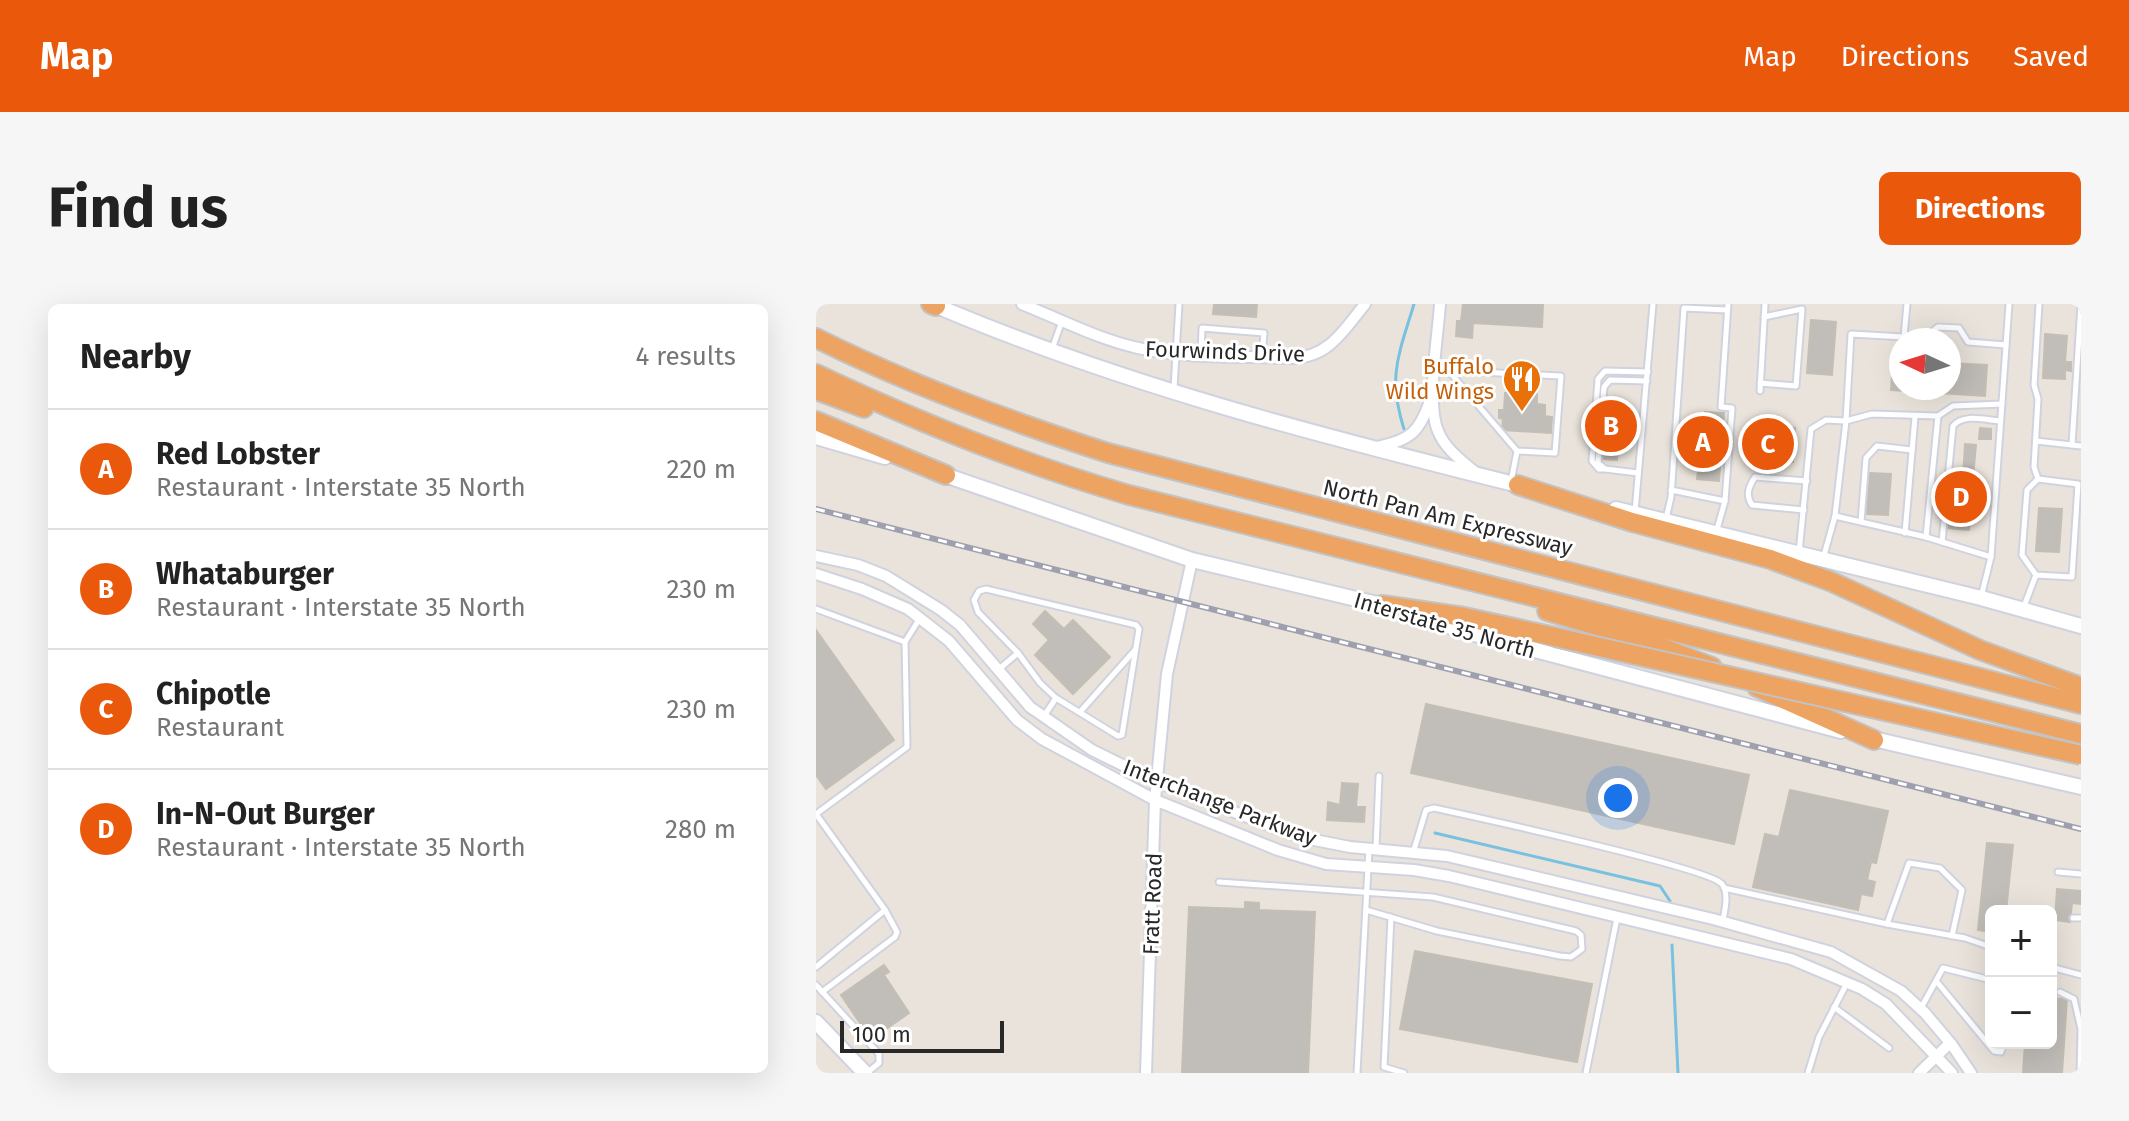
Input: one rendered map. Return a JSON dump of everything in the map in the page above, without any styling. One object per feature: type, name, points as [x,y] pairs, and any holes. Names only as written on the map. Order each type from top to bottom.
[{"type":"highway","name":"North Pan Am Expressway","points":[[816,338],[872,366],[961,402],[1148,465],[2081,704]]},
{"type":"highway","points":[[816,374],[936,429]]},
{"type":"highway","points":[[816,390],[1087,483],[2081,734]]},
{"type":"highway","points":[[816,421],[946,475]]},
{"type":"highway","points":[[1514,484],[1632,522],[1783,564],[1832,582],[1992,655],[2081,687]]},
{"type":"highway","points":[[1423,570],[1516,603],[1640,639],[1874,740]]},
{"type":"highway","points":[[1382,605],[1464,617],[2081,755]]},
{"type":"main road","points":[[933,305],[1133,381],[1265,420],[2078,624]]},
{"type":"main road","name":"Interstate 35 North","points":[[816,437],[946,475],[1192,560],[1382,605],[1467,632],[1874,740],[2081,787]]},
{"type":"main road","points":[[2063,783],[2081,779]]},
{"type":"main road","points":[[816,1022],[866,1073]]},
{"type":"street","name":"Fourwinds Drive","points":[[1022,304],[1129,346],[1176,353],[1307,358],[1333,344],[1365,304]]},
{"type":"street","points":[[1440,304],[1433,412],[1438,432],[1457,457],[1478,475]]},
{"type":"street","points":[[1373,448],[1398,443],[1415,432],[1434,392]]},
{"type":"street","name":"Interchange Parkway","points":[[816,556],[858,565],[913,592],[960,625],[1030,707],[1092,750],[1157,782],[1299,837],[1373,849],[1447,856],[1723,921],[1831,952],[1901,991],[1921,1009],[1971,1073]]},
{"type":"street","name":"Fratt Road","points":[[1146,1073],[1155,800],[1167,674],[1192,560]]},
{"type":"street","name":"Interchange Parkway","points":[[817,576],[885,598],[920,618],[949,641],[1017,720],[1042,739],[1155,800],[1278,850],[1326,864],[1414,870],[1449,876],[1791,959],[1886,1004],[1952,1073]]},
{"type":"street","points":[[1919,1073],[1950,1043]]},
{"type":"lane","points":[[1174,393],[1179,304]]},
{"type":"lane","points":[[1635,513],[1653,304]]},
{"type":"lane","points":[[1764,317],[1802,309],[1796,386],[1760,387],[1764,317],[1765,304]]},
{"type":"lane","points":[[1905,328],[1907,304]]},
{"type":"lane","points":[[1981,598],[1991,557],[2009,304]]},
{"type":"lane","points":[[2038,479],[2034,467],[2038,399],[2034,385],[2039,304]]},
{"type":"lane","points":[[2072,445],[2081,304]]},
{"type":"lane","points":[[1665,522],[1671,490],[1684,308],[1727,307],[1721,407],[1732,408],[1725,501],[1716,534]]},
{"type":"lane","points":[[1051,349],[1062,321]]},
{"type":"lane","points":[[1201,354],[1202,328],[1264,333],[1262,357]]},
{"type":"lane","points":[[1937,328],[1959,328]]},
{"type":"lane","points":[[1961,331],[1968,342],[2006,345]]},
{"type":"lane","points":[[1823,560],[1835,516],[1846,421],[1851,334],[1889,336]]},
{"type":"lane","points":[[1435,370],[1561,376],[1555,453],[1517,451]]},
{"type":"lane","points":[[1448,370],[1517,451],[1514,484]]},
{"type":"lane","points":[[1638,473],[1599,469],[1592,461],[1598,379],[1605,371],[1648,372]]},
{"type":"lane","points":[[1605,469],[1598,463],[1604,387],[1610,380],[1647,381]]},
{"type":"lane","points":[[1799,554],[1811,429],[1826,420],[1846,421],[1872,414],[1938,416],[1953,406],[2002,404]]},
{"type":"lane","points":[[1926,537],[1938,416]]},
{"type":"lane","points":[[1905,533],[1915,417]]},
{"type":"lane","points":[[1942,542],[1953,426],[1965,418],[2000,421]]},
{"type":"lane","points":[[2036,441],[2081,446]]},
{"type":"lane","points":[[1861,522],[1866,458],[1869,453],[1877,446],[1912,450]]},
{"type":"lane","points":[[1804,510],[1752,505],[1748,500],[1748,487],[1755,477],[1807,481]]},
{"type":"lane","points":[[2038,479],[2080,483],[2072,577]]},
{"type":"lane","points":[[2036,575],[2022,555],[2027,490],[2038,479]]},
{"type":"lane","points":[[1671,490],[1725,501]]},
{"type":"lane","points":[[1835,516],[1926,537],[1991,557]]},
{"type":"lane","points":[[2036,575],[2081,578]]},
{"type":"lane","points":[[2023,610],[2036,575]]},
{"type":"lane","points":[[986,589],[1136,625],[1139,629],[1136,648],[1122,735],[1118,736],[1056,698],[1040,683],[1018,653],[978,612],[974,600],[979,591],[986,589]]},
{"type":"lane","points":[[816,609],[905,642]]},
{"type":"lane","points":[[822,992],[895,937],[897,932],[885,910],[816,814],[907,747],[905,642],[920,618]]},
{"type":"lane","points":[[1080,712],[1136,648]]},
{"type":"lane","points":[[998,671],[1018,653]]},
{"type":"lane","points":[[1044,716],[1056,698]]},
{"type":"lane","points":[[1357,1073],[1368,868],[1373,849],[1379,776]]},
{"type":"lane","points":[[1413,853],[1426,810],[1434,808],[1677,867],[1720,881],[1724,888],[1723,921]]},
{"type":"lane","points":[[1887,924],[1909,863],[1940,868],[1962,890],[1952,936]]},
{"type":"lane","points":[[2058,872],[2081,874]]},
{"type":"lane","points":[[1219,882],[1368,891],[1451,900],[1576,931],[1583,943],[1579,953],[1571,957],[1560,956],[1437,931],[1366,910]]},
{"type":"lane","points":[[1724,888],[1985,945]]},
{"type":"lane","points":[[816,967],[885,910]]},
{"type":"lane","points":[[1391,917],[1384,1067],[1404,1073]]},
{"type":"lane","points":[[1586,1073],[1617,918]]},
{"type":"lane","points":[[2073,918],[2081,918]]},
{"type":"lane","points":[[1921,1009],[1943,968],[1985,978]]},
{"type":"lane","points":[[2057,969],[2081,975]]},
{"type":"lane","points":[[1937,982],[1985,1040]]},
{"type":"lane","points":[[1808,1073],[1819,1037],[1847,983]]},
{"type":"lane","points":[[816,985],[879,1054],[879,1063],[866,1073]]},
{"type":"lane","points":[[2060,992],[2074,999],[2080,1023],[2080,1073]]},
{"type":"lane","points":[[1834,1007],[1889,1048]]},
{"type":"building","points":[[1214,304],[1257,304],[1256,317],[1213,314]]},
{"type":"building","points":[[1463,304],[1543,304],[1542,327],[1473,323],[1472,338],[1456,336]]},
{"type":"building","points":[[1811,320],[1836,322],[1832,375],[1807,373]]},
{"type":"building","points":[[2045,334],[2067,336],[2065,362],[2071,362],[2071,371],[2065,370],[2065,379],[2043,378]]},
{"type":"building","points":[[1961,364],[1987,365],[1985,396],[1961,394]]},
{"type":"building","name":"Buffalo Wild Wings","points":[[1505,393],[1537,394],[1537,404],[1545,405],[1545,416],[1552,417],[1551,433],[1502,430],[1503,419],[1499,418],[1499,410],[1504,410]]},
{"type":"building","points":[[1605,405],[1618,406],[1621,413],[1617,460],[1603,459],[1605,439],[1601,439]]},
{"type":"building","points":[[1705,412],[1724,413],[1719,481],[1697,479],[1699,462],[1682,461],[1685,422],[1704,423]]},
{"type":"building","points":[[1750,425],[1795,428],[1793,462],[1747,459]]},
{"type":"building","points":[[1980,428],[1991,429],[1991,439],[1979,439]]},
{"type":"building","points":[[1965,444],[1976,445],[1973,477],[1963,477]]},
{"type":"building","points":[[1869,473],[1891,474],[1888,515],[1866,514]]},
{"type":"building","points":[[1950,483],[1973,485],[1969,530],[1947,528]]},
{"type":"building","points":[[1942,485],[1950,486],[1947,518],[1939,517]]},
{"type":"building","points":[[2039,508],[2062,509],[2059,552],[2036,551]]},
{"type":"building","points":[[1045,611],[1064,629],[1073,620],[1110,657],[1073,694],[1035,655],[1049,640],[1033,624]]},
{"type":"building","points":[[816,630],[894,740],[826,789],[816,775]]},
{"type":"building","points":[[1426,704],[1749,775],[1734,844],[1411,773]]},
{"type":"building","points":[[1342,783],[1358,784],[1356,807],[1365,807],[1364,822],[1327,820],[1328,802],[1340,805]]},
{"type":"building","points":[[1790,790],[1888,811],[1876,863],[1871,862],[1867,880],[1875,882],[1872,896],[1861,894],[1858,910],[1753,887],[1765,834],[1779,837]]},
{"type":"building","points":[[1987,843],[2013,845],[2007,905],[1985,905],[1985,931],[1978,930]]},
{"type":"building","points":[[2057,889],[2081,891],[2081,904],[2072,903],[2070,922],[2057,920]]},
{"type":"building","points":[[1245,902],[1259,903],[1259,910],[1315,912],[1308,1073],[1182,1073],[1189,907],[1245,909]]},
{"type":"building","points":[[1415,951],[1592,984],[1577,1062],[1400,1029]]},
{"type":"building","points":[[884,965],[889,972],[884,975],[909,1013],[876,1036],[871,1028],[866,1032],[841,995]]},
{"type":"building","points":[[2057,998],[2067,999],[2062,1073],[2023,1073],[2025,1049],[2057,1049]]},
{"type":"waterway","points":[[1404,429],[1396,394],[1397,365],[1414,304]]},
{"type":"waterway","points":[[1435,833],[1660,886],[1670,901]]},
{"type":"waterway","points":[[1672,945],[1678,1073]]},
{"type":"railway","points":[[816,509],[2081,829]]},
{"type":"place","name":"Buffalo Wild Wings","points":[[1522,413]]},
{"type":"place","name":"Whataburger","points":[[1611,426]]},
{"type":"place","name":"Red Lobster","points":[[1703,442]]},
{"type":"place","name":"Chipotle","points":[[1768,444]]},
{"type":"place","name":"In-N-Out Burger","points":[[1961,497]]}]
